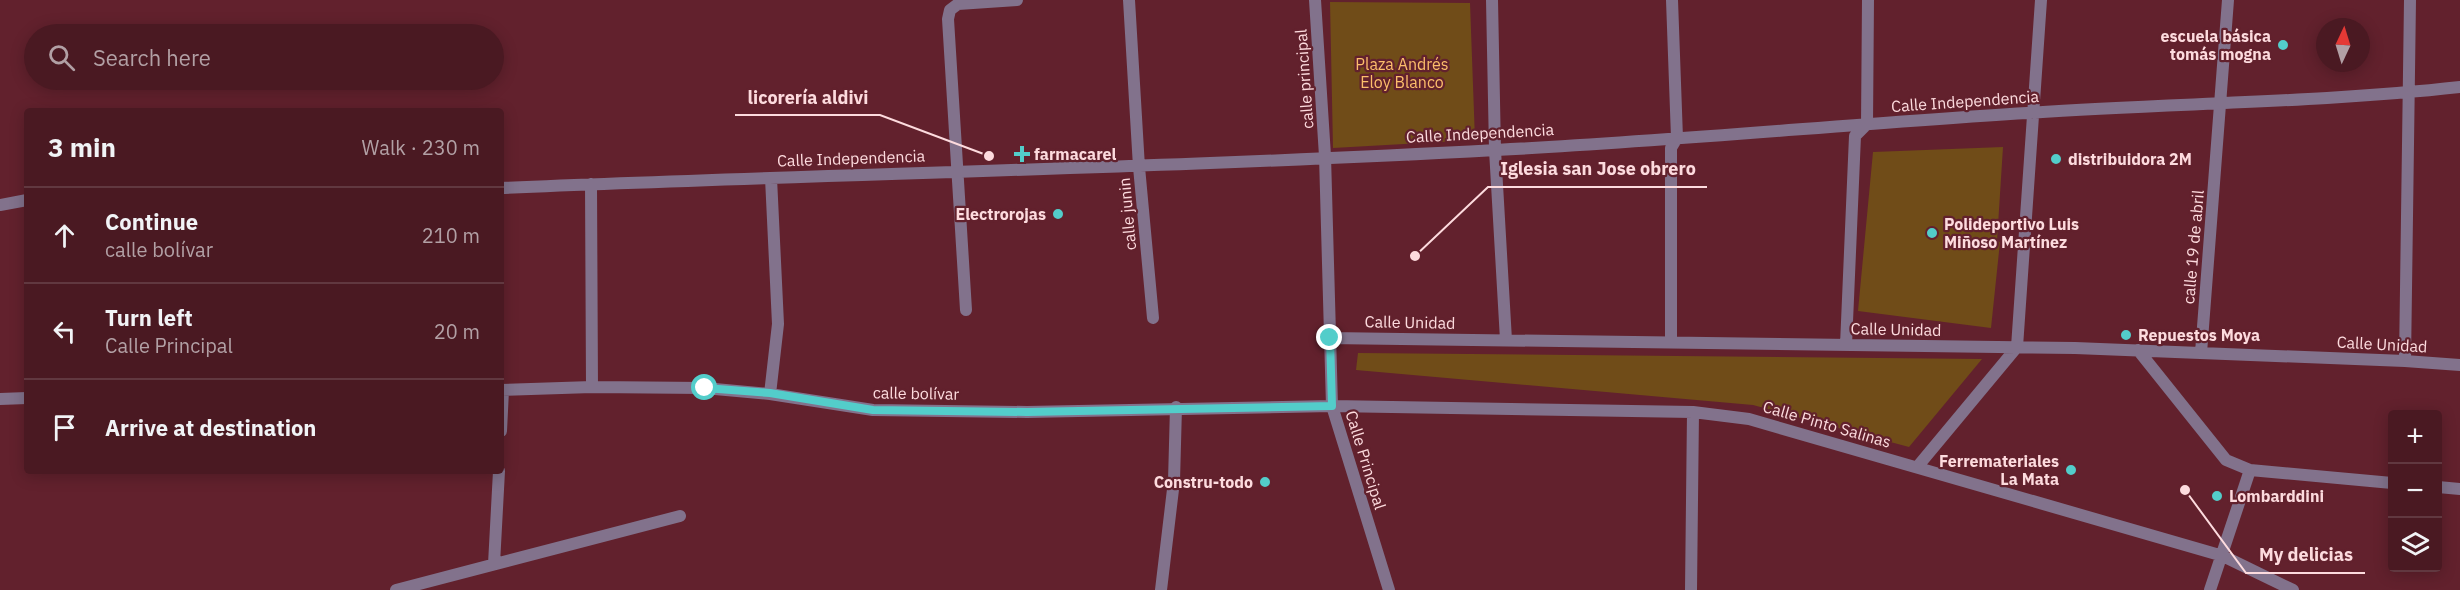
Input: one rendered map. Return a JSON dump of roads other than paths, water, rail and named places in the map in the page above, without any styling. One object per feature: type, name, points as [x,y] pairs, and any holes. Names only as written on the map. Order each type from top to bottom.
[{"type":"street","points":[[966,310],[948,19],[951,10],[958,4],[1017,0]]},
{"type":"street","name":"calle junin","points":[[1130,0],[1140,167],[1153,318]]},
{"type":"street","name":"calle principal","points":[[1316,0],[1325,156]]},
{"type":"street","points":[[1492,0],[1496,150],[1506,340]]},
{"type":"street","points":[[1671,342],[1671,148],[1677,138],[1672,0]]},
{"type":"street","points":[[1846,345],[1855,136],[1867,124],[1868,0]]},
{"type":"street","points":[[1918,466],[2017,347],[2041,0]]},
{"type":"street","name":"calle 19 de abril","points":[[2201,353],[2228,0]]},
{"type":"street","points":[[2405,361],[2410,0]]},
{"type":"street","name":"Calle Independencia","points":[[504,188],[958,170],[1140,167],[1325,156],[1496,150],[2032,112],[2221,104],[2408,93],[2460,87]]},
{"type":"street","name":"Calle Principal","points":[[1325,156],[1332,406],[1389,590]]},
{"type":"street","points":[[770,393],[778,324],[771,178]]},
{"type":"street","points":[[591,184],[592,387]]},
{"type":"street","points":[[0,205],[24,201]]},
{"type":"street","name":"Calle Unidad","points":[[1330,338],[2017,347],[2138,350],[2460,365]]},
{"type":"street","points":[[2138,350],[2226,460],[2250,470],[2388,483]]},
{"type":"street","name":"calle bolívar","points":[[504,390],[592,387],[705,388],[770,393],[873,410],[1027,412],[1176,407],[1332,406]]},
{"type":"street","points":[[0,399],[24,398]]},
{"type":"street","name":"Calle Pinto Salinas","points":[[1332,406],[1693,412],[1749,419],[2223,556],[2293,590]]},
{"type":"street","points":[[1161,590],[1174,481],[1176,407]]},
{"type":"street","points":[[1691,590],[1693,412]]},
{"type":"street","points":[[2210,590],[2250,470]]},
{"type":"street","points":[[494,564],[499,474]]},
{"type":"street","points":[[2442,487],[2460,489]]},
{"type":"street","points":[[396,590],[680,516]]},
{"type":"place","name":"escuela básica tomás mogna","points":[[2283,45]]},
{"type":"place","name":"farmacarel","points":[[1022,154]]},
{"type":"place","name":"licorería aldivi","points":[[989,156]]},
{"type":"place","name":"distribuidora 2M","points":[[2056,159]]},
{"type":"place","name":"Electrorojas","points":[[1058,214]]},
{"type":"place","name":"Polideportivo Luis Miñoso Martínez","points":[[1932,233]]},
{"type":"place","name":"Iglesia san Jose obrero","points":[[1415,256]]},
{"type":"place","name":"Repuestos Moya","points":[[2126,335]]},
{"type":"place","name":"Ferremateriales La Mata","points":[[2071,470]]},
{"type":"place","name":"Constru-todo","points":[[1265,482]]},
{"type":"place","name":"My delicias","points":[[2185,490]]},
{"type":"place","name":"Lombarddini","points":[[2217,496]]},
{"type":"park label","name":"Plaza Andrés Eloy Blanco","points":[[1402,73]]}]
